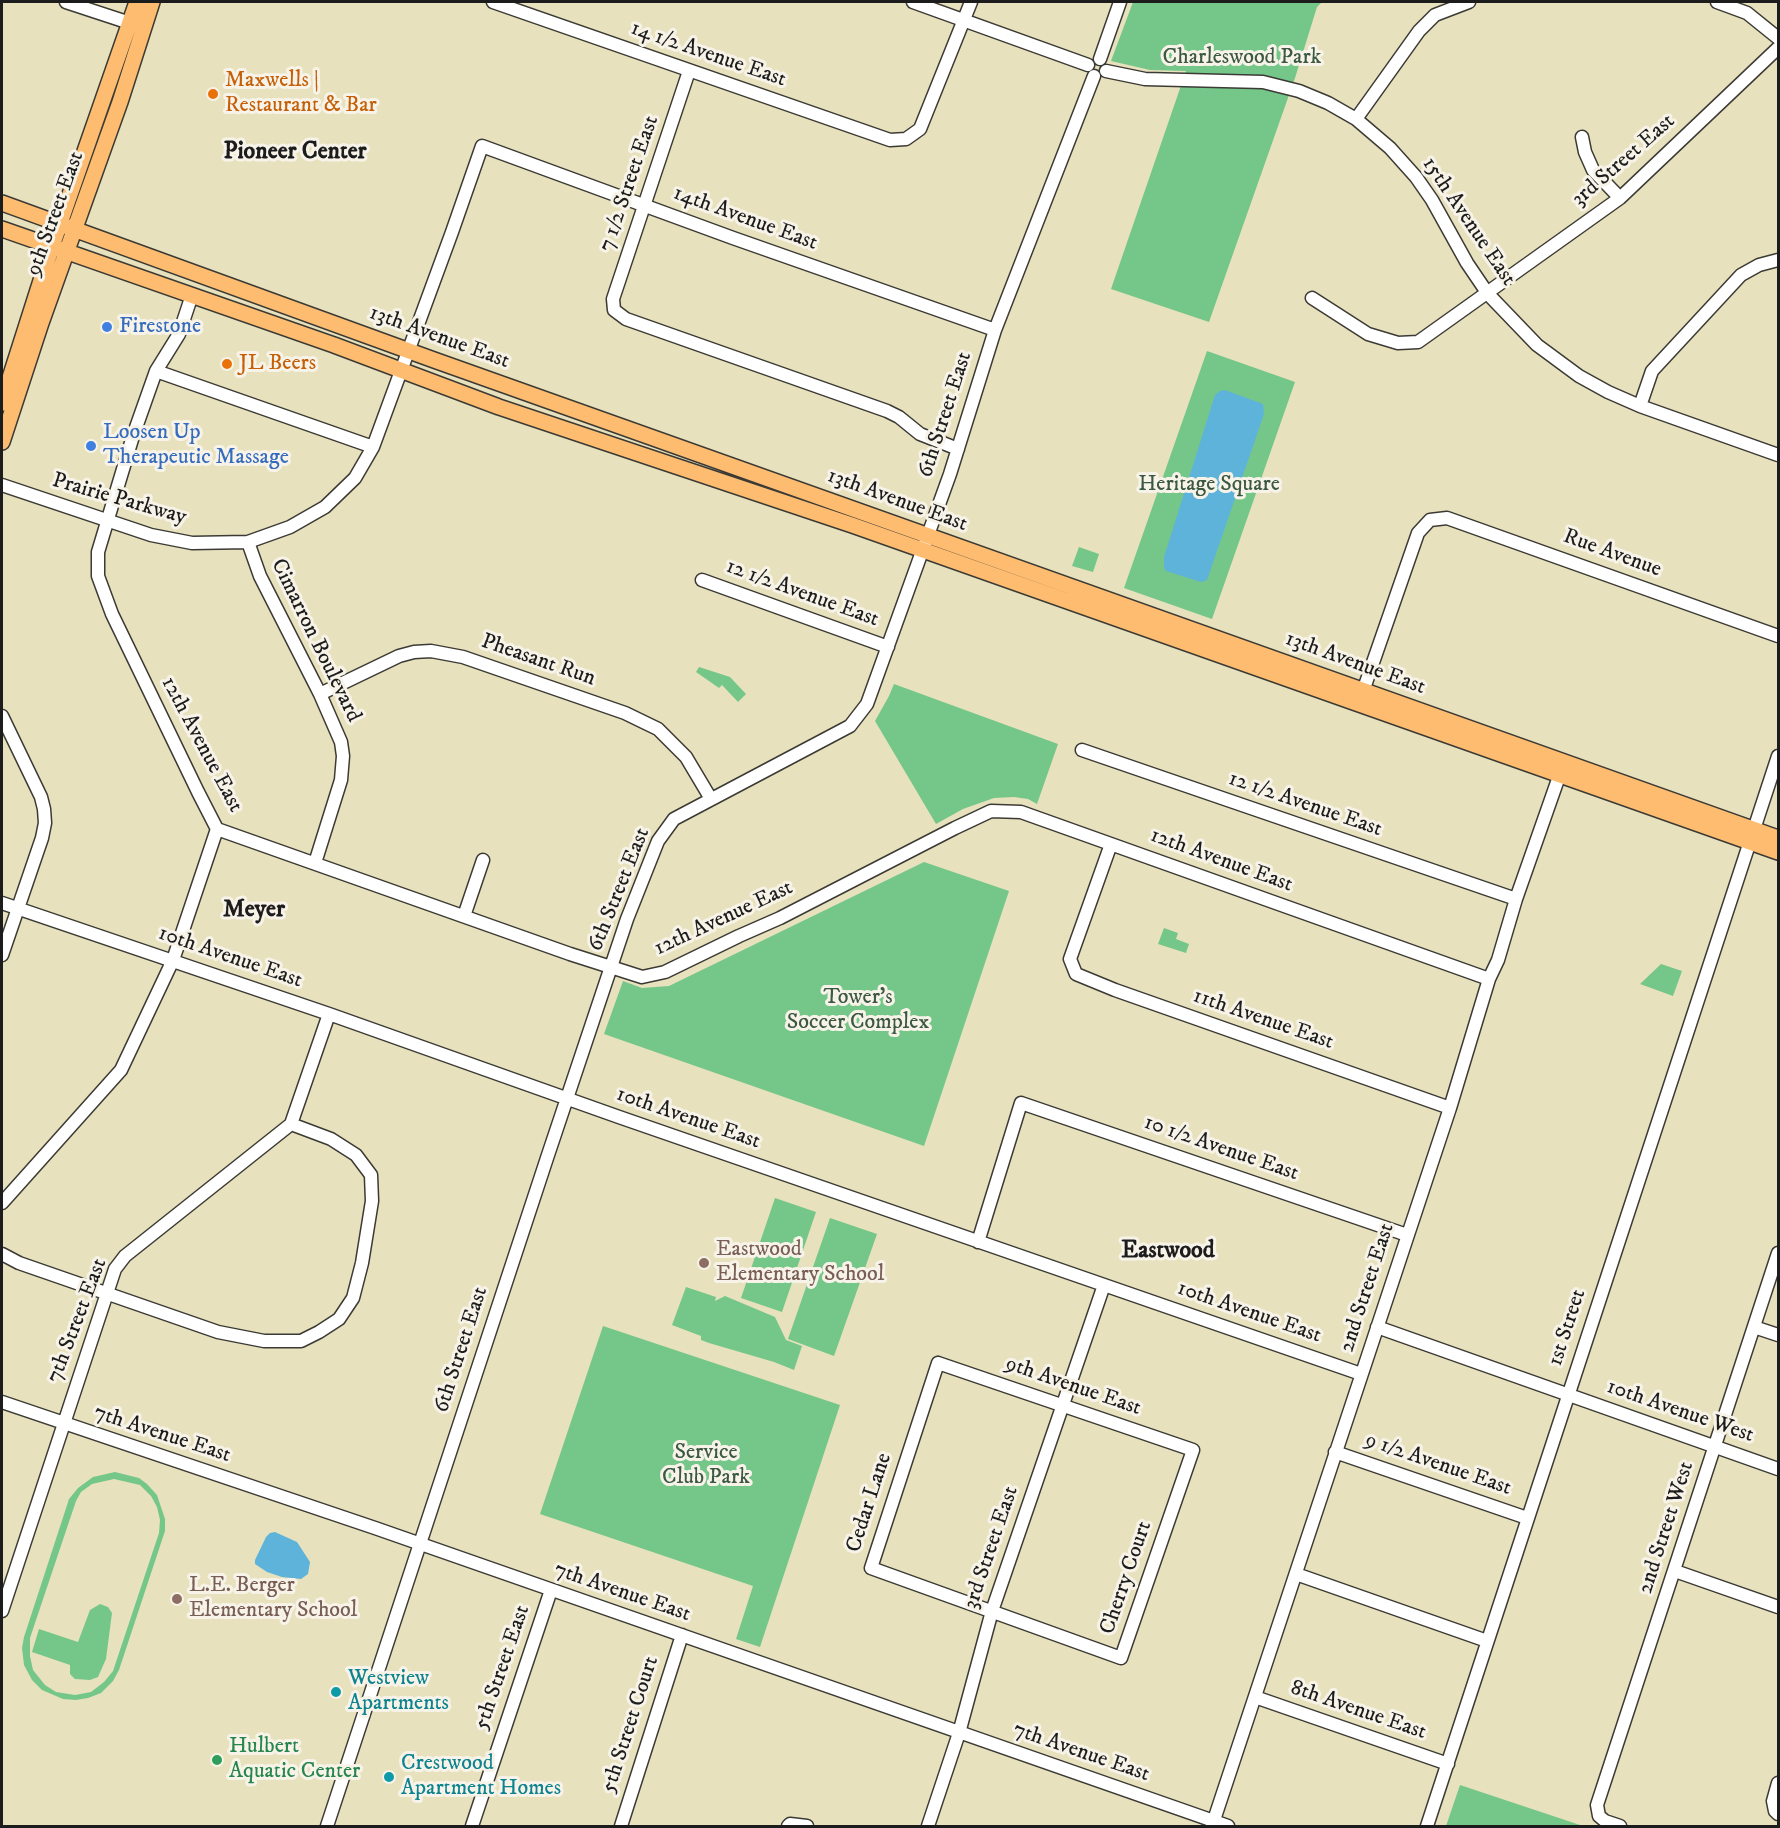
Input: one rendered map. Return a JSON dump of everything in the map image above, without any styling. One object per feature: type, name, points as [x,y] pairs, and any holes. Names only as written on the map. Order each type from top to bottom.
[{"type":"main road","name":"9th Street East","points":[[2,403],[60,248],[74,231],[120,102],[137,25],[137,2]]},
{"type":"main road","name":"9th Street East","points":[[2,442],[41,322],[60,248],[59,226],[137,25],[152,2]]},
{"type":"main road","name":"13th Avenue East","points":[[2,204],[409,351],[925,543],[1751,836],[1779,838]]},
{"type":"main road","name":"13th Avenue East","points":[[2,229],[402,370],[499,407],[925,543]]},
{"type":"main road","points":[[1751,836],[1779,852]]},
{"type":"street","points":[[66,2],[137,25]]},
{"type":"street","name":"14 1/2 Avenue East","points":[[493,2],[890,140],[906,139],[921,129],[964,20]]},
{"type":"street","points":[[913,2],[1088,64]]},
{"type":"street","points":[[964,20],[971,2]]},
{"type":"street","points":[[1103,65],[1092,59],[1088,64],[1088,72],[1094,76],[1101,76],[1120,2]]},
{"type":"street","points":[[1356,119],[1427,23],[1435,15],[1469,2]]},
{"type":"street","points":[[1717,2],[1747,13],[1779,38]]},
{"type":"street","name":"3rd Street East","points":[[1312,298],[1368,334],[1398,343],[1418,342],[1620,198],[1779,48]]},
{"type":"street","name":"15th Avenue East","points":[[1103,65],[1145,79],[1263,82],[1299,91],[1328,103],[1356,119],[1390,148],[1416,177],[1488,294],[1520,329],[1557,360],[1608,392],[1640,406],[1779,455]]},
{"type":"street","name":"7 1/2 Street East","points":[[689,71],[613,299],[614,310],[626,319],[887,411],[899,417],[920,434],[958,449]]},
{"type":"street","name":"6th Street East","points":[[327,1827],[627,919],[658,841],[674,819],[850,726],[867,704],[958,449],[995,330],[1094,76]]},
{"type":"street","points":[[1582,137],[1585,152],[1593,170],[1620,198]]},
{"type":"street","name":"14th Avenue East","points":[[482,146],[995,330]]},
{"type":"street","name":"Prairie Parkway","points":[[2,485],[151,535],[192,543],[248,542],[290,527],[325,507],[355,478],[373,447],[482,146]]},
{"type":"street","points":[[1640,406],[1652,371],[1741,275],[1759,265],[1779,260]]},
{"type":"street","name":"12th Avenue East","points":[[192,295],[179,334],[156,371],[106,520],[98,552],[98,576],[107,605],[217,829],[642,977],[665,972],[780,918],[991,811],[1021,813],[1489,979]]},
{"type":"street","points":[[156,371],[373,447]]},
{"type":"street","name":"Rue Avenue","points":[[1361,698],[1418,533],[1430,520],[1447,518],[1779,636]]},
{"type":"street","name":"Cimarron Boulevard","points":[[248,542],[260,576],[320,694],[344,756],[337,796],[315,863]]},
{"type":"street","name":"12 1/2 Avenue East","points":[[702,580],[888,647]]},
{"type":"street","name":"Pheasant Run","points":[[320,694],[399,656],[414,652],[431,651],[463,657],[625,713],[658,729],[686,757],[711,799]]},
{"type":"street","points":[[2,716],[7,738],[41,797],[44,809],[42,838],[2,955]]},
{"type":"street","name":"12 1/2 Avenue East","points":[[1082,750],[1516,899]]},
{"type":"street","name":"1st Street","points":[[1428,1827],[1527,1518],[1779,756]]},
{"type":"street","name":"2nd Street East","points":[[1213,1824],[1450,1108],[1489,979],[1498,960],[1516,899],[1562,769]]},
{"type":"street","points":[[2,1203],[121,1070],[173,960],[217,829]]},
{"type":"street","name":"11th Avenue East","points":[[1111,844],[1070,959],[1076,974],[1115,990],[1450,1108]]},
{"type":"street","points":[[464,916],[483,860]]},
{"type":"street","name":"10th Avenue East","points":[[2,903],[329,1014],[619,1118],[1361,1374]]},
{"type":"street","points":[[2,1254],[19,1263],[218,1332],[264,1341],[301,1341],[339,1319],[353,1298],[362,1263],[370,1212],[371,1175],[356,1155],[331,1139],[291,1124],[329,1014]]},
{"type":"street","name":"10 1/2 Avenue East","points":[[978,1242],[1021,1103],[1407,1235]]},
{"type":"street","name":"7th Street East","points":[[2,1611],[115,1269],[125,1256],[291,1124]]},
{"type":"street","name":"2nd Street West","points":[[1620,1827],[1599,1816],[1597,1805],[1779,1252]]},
{"type":"street","name":"3rd Street East","points":[[928,1827],[959,1733],[992,1611],[1104,1285]]},
{"type":"street","points":[[1377,1327],[1568,1395]]},
{"type":"street","points":[[1754,1327],[1779,1335]]},
{"type":"street","name":"9th Avenue East","points":[[938,1363],[1193,1450]]},
{"type":"street","name":"Cedar Lane","points":[[938,1363],[870,1568],[992,1611]]},
{"type":"street","name":"10th Avenue West","points":[[1568,1395],[1779,1469]]},
{"type":"street","name":"7th Avenue East","points":[[2,1402],[682,1635],[1213,1824],[1228,1827]]},
{"type":"street","name":"Cherry Court","points":[[992,1611],[1121,1658],[1193,1450]]},
{"type":"street","name":"9 1/2 Avenue East","points":[[1335,1452],[1527,1518]]},
{"type":"street","points":[[1675,1571],[1779,1607]]},
{"type":"street","points":[[1296,1574],[1487,1641]]},
{"type":"street","name":"5th Street East","points":[[472,1827],[551,1590]]},
{"type":"street","name":"5th Street Court","points":[[621,1827],[682,1635]]},
{"type":"street","name":"8th Avenue East","points":[[1255,1697],[1448,1764]]},
{"type":"street","points":[[1779,1783],[1773,1801],[1775,1811],[1779,1814]]},
{"type":"street","points":[[788,1827],[790,1824],[807,1827]]},
{"type":"green space","name":"Charleswood Park","points":[[1133,2],[1322,2],[1317,7],[1295,78],[1209,322],[1111,289],[1186,71],[1150,70],[1111,61]]},
{"type":"green space","name":"Heritage Square","points":[[1207,351],[1295,382],[1212,619],[1124,588]]},
{"type":"green space","points":[[1079,547],[1099,554],[1093,572],[1072,566]]},
{"type":"green space","points":[[699,667],[730,677],[746,694],[738,702],[722,685],[719,688],[696,672]]},
{"type":"green space","points":[[894,684],[1058,744],[1037,804],[1028,799],[1014,797],[994,798],[963,809],[936,824],[875,721]]},
{"type":"green space","name":"Tower's Soccer Complex","points":[[924,862],[1009,891],[924,1146],[604,1034],[623,981],[642,988],[669,986]]},
{"type":"green space","points":[[1164,928],[1178,933],[1176,939],[1189,944],[1186,953],[1158,944]]},
{"type":"green space","points":[[1661,964],[1682,971],[1673,996],[1640,984]]},
{"type":"green space","points":[[775,1198],[816,1212],[782,1312],[741,1298]]},
{"type":"green space","points":[[830,1218],[877,1234],[834,1356],[788,1339]]},
{"type":"green space","points":[[686,1287],[716,1297],[715,1301],[725,1296],[775,1317],[786,1340],[802,1346],[794,1370],[709,1343],[701,1340],[701,1336],[672,1325]]},
{"type":"green space","name":"Service Club Park","points":[[603,1326],[840,1405],[760,1647],[736,1639],[753,1586],[540,1514]]},
{"type":"green space","points":[[115,1472],[139,1478],[147,1484],[157,1495],[165,1519],[165,1531],[119,1670],[113,1681],[101,1693],[88,1698],[63,1699],[42,1690],[32,1680],[24,1665],[22,1648],[69,1499],[78,1488],[93,1477]],"holes":[[[114,1479],[140,1485],[151,1496],[157,1507],[160,1520],[159,1533],[113,1671],[91,1692],[75,1695],[56,1692],[45,1685],[33,1670],[30,1638],[76,1501],[81,1492],[92,1484]]]},
{"type":"green space","points":[[100,1604],[108,1607],[112,1613],[106,1659],[98,1677],[90,1680],[75,1679],[70,1674],[70,1665],[32,1652],[39,1629],[78,1642],[90,1610]]},
{"type":"green space","points":[[1460,1785],[1583,1826],[1446,1826]]},
{"type":"water","points":[[1225,390],[1263,404],[1264,414],[1207,580],[1201,582],[1166,571],[1164,557],[1215,395]]},
{"type":"water","points":[[275,1532],[297,1542],[310,1562],[308,1574],[301,1579],[282,1577],[267,1572],[255,1564],[266,1537]]},
{"type":"place","name":"Maxwells | Restaurant & Bar","points":[[213,94]]},
{"type":"place","name":"Firestone","points":[[107,327]]},
{"type":"place","name":"JL Beers","points":[[227,364]]},
{"type":"place","name":"Loosen Up Therapeutic Massage","points":[[91,446]]},
{"type":"place","name":"Eastwood Elementary School","points":[[704,1263]]},
{"type":"place","name":"L.E. Berger Elementary School","points":[[177,1599]]},
{"type":"place","name":"Westview Apartments","points":[[336,1692]]},
{"type":"place","name":"Hulbert Aquatic Center","points":[[217,1760]]},
{"type":"place","name":"Crestwood Apartment Homes","points":[[389,1777]]},
{"type":"district","name":"Pioneer Center","points":[[295,153]]},
{"type":"district","name":"Meyer","points":[[254,911]]},
{"type":"district","name":"Eastwood","points":[[1168,1252]]}]
